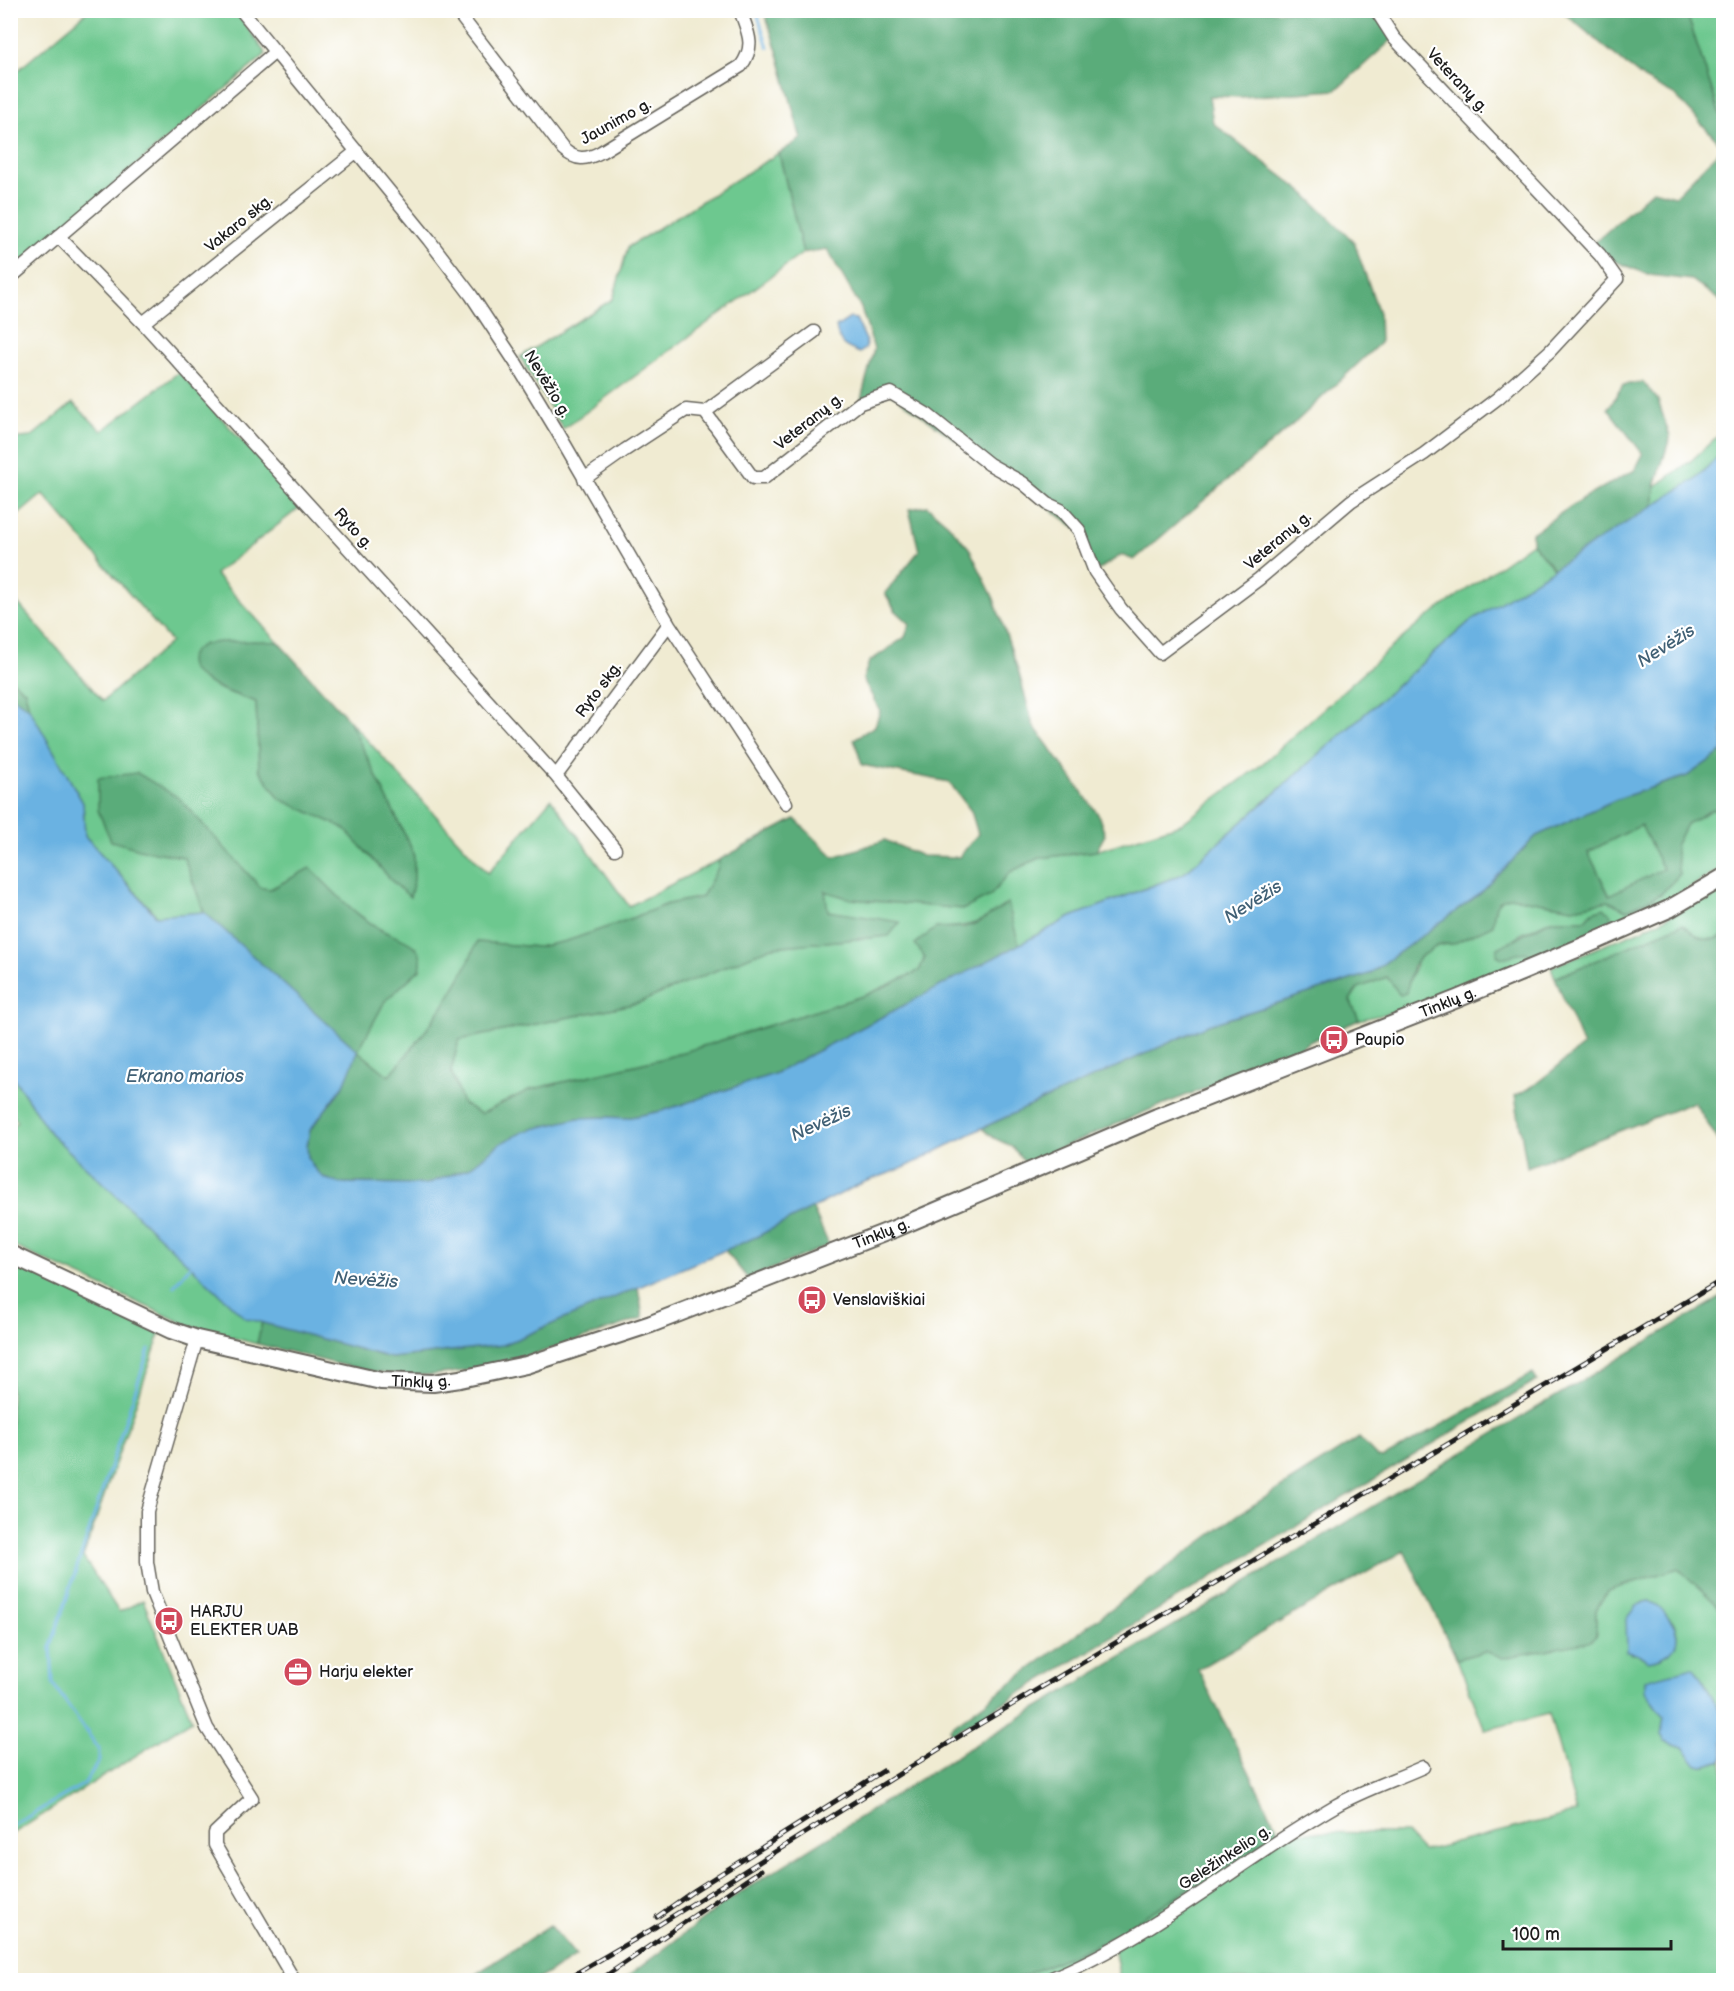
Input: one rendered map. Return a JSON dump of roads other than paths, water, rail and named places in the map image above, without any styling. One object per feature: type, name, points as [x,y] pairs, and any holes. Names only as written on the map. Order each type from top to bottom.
[{"type":"main road","name":"Tinklų g.","points":[[12,1255],[171,1330],[197,1339],[381,1381],[408,1384],[460,1379],[526,1365],[585,1347],[762,1282],[894,1229],[1157,1117],[1457,999],[1669,909],[1724,877]]},
{"type":"street","name":"Nevėžio g.","points":[[241,10],[471,295],[514,360],[669,624],[786,803]]},
{"type":"street","name":"Jaunimo g.","points":[[456,10],[563,149],[574,158],[583,159],[591,157],[741,66],[750,48],[750,39],[740,10]]},
{"type":"street","name":"Veteranų g.","points":[[705,412],[753,478],[764,478],[860,403],[891,393],[928,415],[989,464],[1023,483],[1048,504],[1061,510],[1079,530],[1095,572],[1121,609],[1160,653],[1259,579],[1351,501],[1424,454],[1498,398],[1550,351],[1617,279],[1600,255],[1394,38],[1376,10]]},
{"type":"street","points":[[10,278],[275,52]]},
{"type":"street","name":"Vakaro skg.","points":[[143,323],[357,151]]},
{"type":"street","name":"Ryto g.","points":[[59,237],[143,323],[556,776],[615,849]]},
{"type":"street","points":[[584,479],[686,411],[705,412],[814,332]]},
{"type":"street","name":"Ryto skg.","points":[[556,776],[669,624]]},
{"type":"street","points":[[197,1339],[147,1511],[147,1562],[152,1592],[207,1728],[252,1798],[215,1833],[215,1845],[294,1980]]},
{"type":"street","name":"Geležinkelio g.","points":[[1047,1980],[1084,1965],[1146,1929],[1337,1805],[1423,1767]]},
{"type":"water","points":[[850,318],[856,319],[866,340],[866,348],[860,353],[843,344],[837,333],[836,327]]},
{"type":"water","name":"Ekrano marios","points":[[1723,452],[1723,751],[1687,776],[1617,799],[1536,836],[1481,893],[1369,974],[1208,1025],[982,1128],[906,1167],[862,1183],[756,1237],[503,1345],[391,1358],[245,1318],[50,1133],[11,1074],[11,696],[29,708],[83,803],[85,836],[156,916],[204,912],[358,1051],[344,1085],[310,1130],[307,1146],[308,1158],[314,1168],[324,1178],[338,1183],[427,1184],[469,1168],[501,1143],[525,1131],[578,1118],[626,1118],[662,1111],[774,1074],[1071,917],[1183,874],[1469,622],[1694,480]]},
{"type":"water","points":[[1649,1602],[1657,1605],[1668,1617],[1677,1640],[1675,1646],[1665,1656],[1648,1661],[1637,1653],[1627,1651],[1626,1618],[1636,1605]]},
{"type":"water","points":[[1693,1667],[1723,1716],[1723,1760],[1706,1765],[1697,1765],[1683,1747],[1665,1741],[1661,1735],[1664,1716],[1645,1691],[1645,1680]]},
{"type":"waterway","points":[[756,10],[768,47]]},
{"type":"waterway","points":[[174,1286],[190,1266]]},
{"type":"waterway","points":[[10,1827],[84,1784],[99,1761],[99,1749],[53,1684],[51,1646],[149,1349]]},
{"type":"railway","points":[[565,1980],[649,1931],[963,1734],[1724,1279]]},
{"type":"railway","points":[[657,1917],[695,1890],[883,1771]]},
{"type":"railway","points":[[600,1980],[761,1870]]},
{"type":"place","name":"Paupio","points":[[1334,1040]]},
{"type":"place","name":"Venslaviškiai","points":[[812,1300]]},
{"type":"place","name":"HARJU ELEKTER UAB","points":[[169,1621]]},
{"type":"place","name":"Harju elekter","points":[[298,1672]]},
{"type":"water label","name":"Nevėžis","points":[[1666,646]]},
{"type":"water label","name":"Nevėžis","points":[[1253,902]]},
{"type":"water label","name":"Nevėžis","points":[[821,1123]]},
{"type":"water label","name":"Nevėžis","points":[[366,1280]]}]
